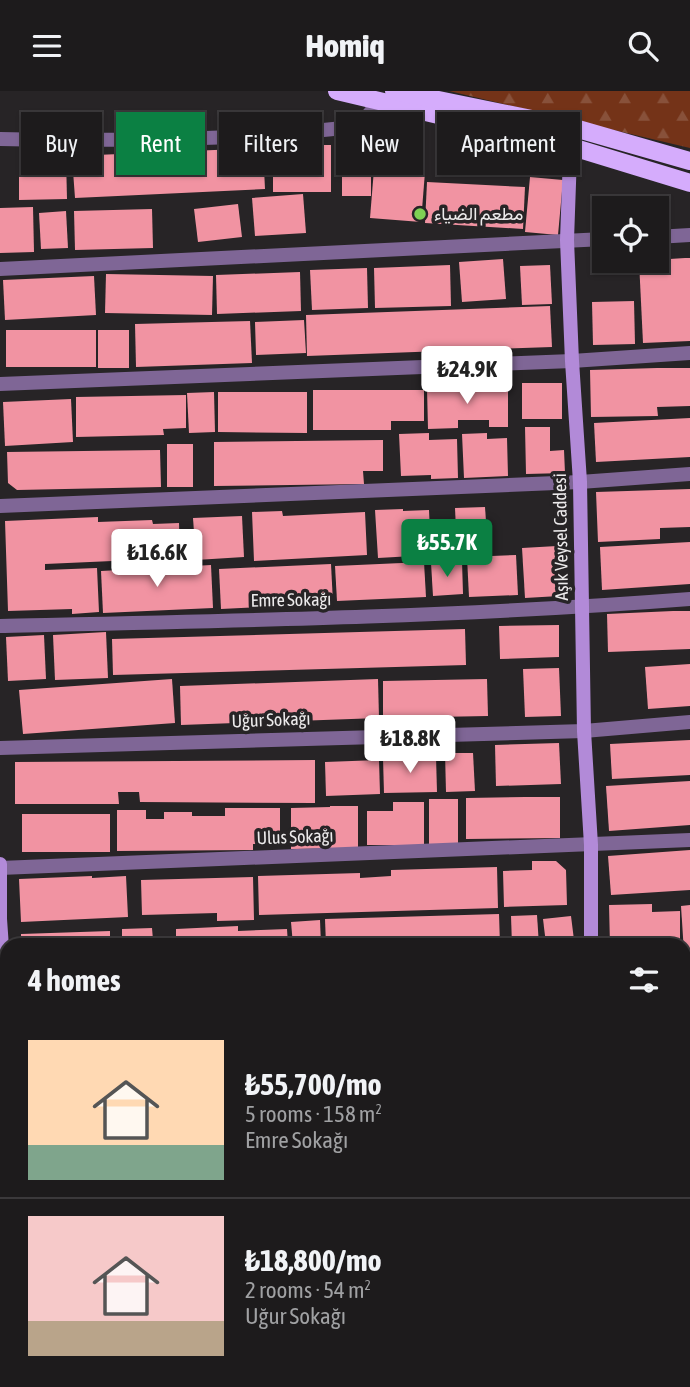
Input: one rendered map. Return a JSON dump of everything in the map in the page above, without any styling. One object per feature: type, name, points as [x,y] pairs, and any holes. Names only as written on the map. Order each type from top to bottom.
[{"type":"main road","points":[[337,91],[387,96],[482,112]]},
{"type":"main road","points":[[387,96],[445,112]]},
{"type":"main road","points":[[580,130],[690,161]]},
{"type":"main road","points":[[580,149],[690,183]]},
{"type":"main road","name":"Aşık Veysel Caddesi","points":[[568,175],[567,240],[580,482],[584,731],[591,845],[592,938]]},
{"type":"main road","points":[[0,867],[1,938]]},
{"type":"street","points":[[0,139],[121,141],[318,131],[359,126],[387,96]]},
{"type":"street","points":[[669,236],[690,235]]},
{"type":"street","points":[[0,269],[592,239]]},
{"type":"street","points":[[0,384],[572,361],[690,353]]},
{"type":"street","points":[[0,506],[580,482],[690,474]]},
{"type":"street","name":"Emre Sokağı","points":[[0,626],[329,619],[582,608],[690,599]]},
{"type":"street","name":"Uğur Sokağı","points":[[0,748],[584,731],[690,722]]},
{"type":"street","name":"Ulus Sokağı","points":[[0,867],[690,841]]},
{"type":"green space","points":[[449,91],[690,91],[690,148],[580,122],[580,112],[538,112]]},
{"type":"building","points":[[322,145],[331,145],[331,192],[273,192],[273,175],[322,175]]},
{"type":"building","points":[[205,150],[219,150],[219,175],[264,175],[265,189],[75,198],[73,175],[102,175],[102,155],[116,154],[116,175],[205,175]]},
{"type":"building","points":[[19,159],[21,175],[66,175],[67,199],[19,200]]},
{"type":"building","points":[[425,172],[421,222],[370,218],[374,175],[423,175]]},
{"type":"building","points":[[342,175],[371,175],[371,196],[342,196]]},
{"type":"building","points":[[530,177],[563,180],[558,235],[525,232]]},
{"type":"building","points":[[427,182],[525,187],[523,229],[425,223]]},
{"type":"building","points":[[303,194],[306,233],[255,236],[252,198]]},
{"type":"building","points":[[238,204],[242,237],[198,242],[194,209]]},
{"type":"building","points":[[33,207],[34,252],[0,253],[0,208]]},
{"type":"building","points":[[152,209],[153,248],[75,250],[74,211]]},
{"type":"building","points":[[66,211],[68,248],[41,249],[39,213]]},
{"type":"building","points":[[690,258],[690,341],[643,343],[640,273],[669,273],[669,259]]},
{"type":"building","points":[[503,259],[506,299],[462,302],[459,262]]},
{"type":"building","points":[[450,265],[451,306],[375,308],[374,268]]},
{"type":"building","points":[[550,265],[552,304],[522,305],[520,266]]},
{"type":"building","points":[[367,268],[368,308],[312,310],[310,270]]},
{"type":"building","points":[[300,272],[301,311],[217,314],[216,275]]},
{"type":"building","points":[[106,274],[213,276],[212,315],[105,313]]},
{"type":"building","points":[[94,276],[96,315],[5,320],[3,280]]},
{"type":"building","points":[[634,301],[635,344],[593,345],[592,302]]},
{"type":"building","points":[[550,306],[552,347],[307,356],[306,315]]},
{"type":"building","points":[[304,320],[306,353],[256,355],[255,322]]},
{"type":"building","points":[[250,321],[252,363],[136,367],[135,324]]},
{"type":"building","points":[[6,330],[96,330],[96,367],[6,367]]},
{"type":"building","points":[[98,330],[129,330],[129,368],[98,368]]},
{"type":"building","points":[[690,368],[690,406],[657,407],[658,416],[591,417],[590,370]]},
{"type":"building","points":[[522,383],[562,383],[562,419],[522,419]]},
{"type":"building","points":[[508,386],[508,427],[489,427],[489,420],[458,420],[458,428],[428,429],[427,388]]},
{"type":"building","points":[[313,390],[424,390],[424,421],[391,421],[391,430],[313,430]]},
{"type":"building","points":[[214,392],[215,432],[189,433],[187,393]]},
{"type":"building","points":[[218,392],[307,392],[307,433],[218,432]]},
{"type":"building","points":[[186,395],[186,428],[163,429],[164,435],[76,437],[76,397]]},
{"type":"building","points":[[71,399],[73,442],[5,446],[3,402]]},
{"type":"building","points":[[690,418],[690,457],[596,462],[594,423]]},
{"type":"building","points":[[525,427],[550,427],[550,451],[564,450],[565,473],[526,474]]},
{"type":"building","points":[[429,433],[429,440],[457,439],[458,478],[401,476],[399,434]]},
{"type":"building","points":[[487,433],[487,439],[507,438],[508,476],[464,478],[462,434]]},
{"type":"building","points":[[383,440],[383,471],[363,471],[364,484],[214,486],[214,442]]},
{"type":"building","points":[[167,444],[193,444],[193,487],[167,487]]},
{"type":"building","points":[[160,450],[161,487],[17,490],[8,483],[7,452]]},
{"type":"building","points":[[690,489],[690,527],[660,528],[660,539],[598,542],[596,492]]},
{"type":"building","points":[[485,507],[488,550],[457,551],[455,508]]},
{"type":"building","points":[[375,510],[429,510],[431,555],[378,558]]},
{"type":"building","points":[[282,511],[283,516],[365,512],[367,555],[254,561],[252,512]]},
{"type":"building","points":[[242,516],[244,557],[196,560],[193,518]]},
{"type":"building","points":[[98,517],[98,522],[152,520],[153,524],[179,523],[180,558],[45,564],[45,570],[97,568],[99,612],[72,614],[72,609],[8,611],[5,521]]},
{"type":"building","points":[[690,542],[690,584],[602,590],[600,547]]},
{"type":"building","points":[[557,546],[559,596],[525,598],[522,548]]},
{"type":"building","points":[[516,555],[518,595],[469,597],[467,557]]},
{"type":"building","points":[[424,562],[426,597],[337,601],[335,566]]},
{"type":"building","points":[[462,562],[463,594],[433,596],[431,563]]},
{"type":"building","points":[[331,564],[333,603],[221,609],[219,569]]},
{"type":"building","points":[[211,565],[213,608],[103,613],[101,571]]},
{"type":"building","points":[[690,611],[690,649],[608,652],[607,614]]},
{"type":"building","points":[[559,625],[559,657],[500,659],[499,626]]},
{"type":"building","points":[[465,629],[466,665],[113,675],[112,639]]},
{"type":"building","points":[[106,632],[108,678],[55,680],[53,635]]},
{"type":"building","points":[[44,635],[46,679],[8,681],[6,637]]},
{"type":"building","points":[[690,664],[690,706],[648,709],[645,667]]},
{"type":"building","points":[[559,668],[561,716],[525,717],[523,669]]},
{"type":"building","points":[[172,679],[175,723],[23,734],[19,690]]},
{"type":"building","points":[[378,679],[379,718],[181,725],[180,686]]},
{"type":"building","points":[[487,679],[488,716],[383,718],[383,681]]},
{"type":"building","points":[[690,740],[690,775],[612,779],[610,744]]},
{"type":"building","points":[[559,743],[561,784],[496,786],[495,745]]},
{"type":"building","points":[[445,753],[473,753],[475,791],[446,792]]},
{"type":"building","points":[[436,756],[437,792],[384,793],[383,758]]},
{"type":"building","points":[[315,760],[315,803],[140,802],[139,792],[118,792],[119,804],[15,804],[15,762]]},
{"type":"building","points":[[379,760],[380,794],[326,796],[325,762]]},
{"type":"building","points":[[690,781],[690,825],[609,831],[606,786]]},
{"type":"building","points":[[560,797],[560,838],[466,839],[466,798]]},
{"type":"building","points":[[429,799],[458,799],[458,844],[429,844]]},
{"type":"building","points":[[393,802],[424,802],[424,845],[367,845],[367,811],[393,811]]},
{"type":"building","points":[[358,806],[358,848],[291,849],[291,808]]},
{"type":"building","points":[[225,808],[280,808],[280,844],[253,844],[253,850],[117,851],[117,810],[146,810],[146,819],[164,819],[164,812],[192,812],[192,816],[225,816]]},
{"type":"building","points":[[22,814],[110,814],[110,852],[22,852]]},
{"type":"building","points":[[690,850],[690,890],[611,895],[608,856]]},
{"type":"building","points":[[532,861],[556,861],[566,870],[567,905],[504,907],[503,871],[532,870]]},
{"type":"building","points":[[497,867],[498,908],[259,915],[258,876],[360,873],[360,878],[391,876],[391,870]]},
{"type":"building","points":[[126,876],[128,917],[21,922],[19,879]]},
{"type":"building","points":[[253,877],[254,920],[217,921],[217,913],[142,915],[141,880]]},
{"type":"building","points":[[652,904],[652,912],[680,911],[680,938],[610,938],[609,905]]},
{"type":"building","points":[[690,905],[690,938],[683,938],[681,906]]},
{"type":"building","points":[[499,914],[500,938],[326,938],[325,919]]},
{"type":"building","points":[[537,915],[539,938],[512,938],[511,916]]},
{"type":"building","points":[[571,916],[574,938],[545,938],[543,919]]},
{"type":"building","points":[[320,920],[321,938],[292,938],[291,922]]},
{"type":"building","points":[[238,926],[238,931],[287,929],[288,938],[176,938],[176,929]]},
{"type":"building","points":[[152,928],[153,938],[122,938],[122,929]]},
{"type":"building","points":[[110,931],[110,938],[21,938],[21,934]]},
{"type":"place","name":"مطعم الضياء","points":[[420,214]]}]
